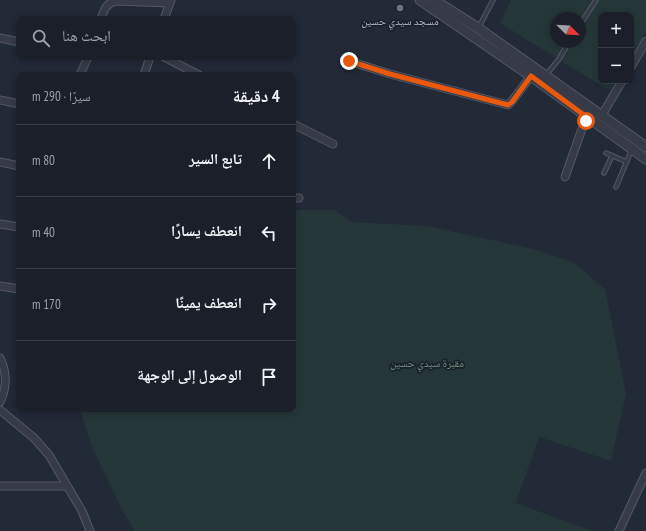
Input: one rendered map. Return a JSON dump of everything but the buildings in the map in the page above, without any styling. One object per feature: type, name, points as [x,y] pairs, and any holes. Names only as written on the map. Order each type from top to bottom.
[{"type":"street","points":[[420,0],[531,76],[588,118],[633,148],[646,159]]},
{"type":"street","points":[[434,0],[478,28],[646,147]]},
{"type":"street","points":[[102,16],[106,6],[109,3],[116,1],[171,2],[165,16]]},
{"type":"street","points":[[0,38],[16,41]]},
{"type":"street","points":[[634,62],[646,41]]},
{"type":"street","points":[[81,72],[87,60]]},
{"type":"street","points":[[145,72],[149,60]]},
{"type":"street","points":[[170,60],[193,72]]},
{"type":"street","points":[[349,61],[390,74],[508,105],[512,102],[531,76]]},
{"type":"street","points":[[602,116],[620,84]]},
{"type":"street","points":[[0,100],[16,103]]},
{"type":"street","points":[[565,177],[583,126],[588,118]]},
{"type":"street","points":[[296,125],[334,144]]},
{"type":"street","points":[[0,162],[16,165]]},
{"type":"street","points":[[0,224],[16,227]]},
{"type":"street","points":[[0,286],[16,289]]},
{"type":"street","points":[[0,358],[4,367],[5,384],[0,402]]},
{"type":"street","points":[[0,410],[44,448],[54,462],[82,511],[90,531]]},
{"type":"street","points":[[619,531],[646,473]]},
{"type":"street","points":[[0,486],[67,486]]},
{"type":"lane","points":[[478,28],[493,0]]},
{"type":"lane","points":[[586,16],[596,0]]},
{"type":"lane","points":[[545,76],[566,48]]},
{"type":"lane","points":[[616,187],[633,148]]},
{"type":"lane","points":[[606,153],[627,162]]},
{"type":"lane","points":[[604,173],[612,156]]},
{"type":"green space","points":[[511,0],[646,0],[646,32],[634,52],[634,12],[598,12],[598,84],[500,23]]},
{"type":"green space","points":[[599,84],[614,84],[610,91]]},
{"type":"green space","name":"مقبرة سيدي حسين","points":[[296,210],[335,210],[352,222],[427,226],[533,249],[573,262],[605,289],[626,394],[611,461],[539,437],[516,503],[592,531],[135,531],[122,510],[92,447],[81,412],[296,412]]},
{"type":"place","name":"مسجد سيدي حسين","points":[[400,8]]},
{"type":"route","points":[[349,61],[390,74],[508,105],[512,102],[531,76],[588,118],[586,121]]}]
